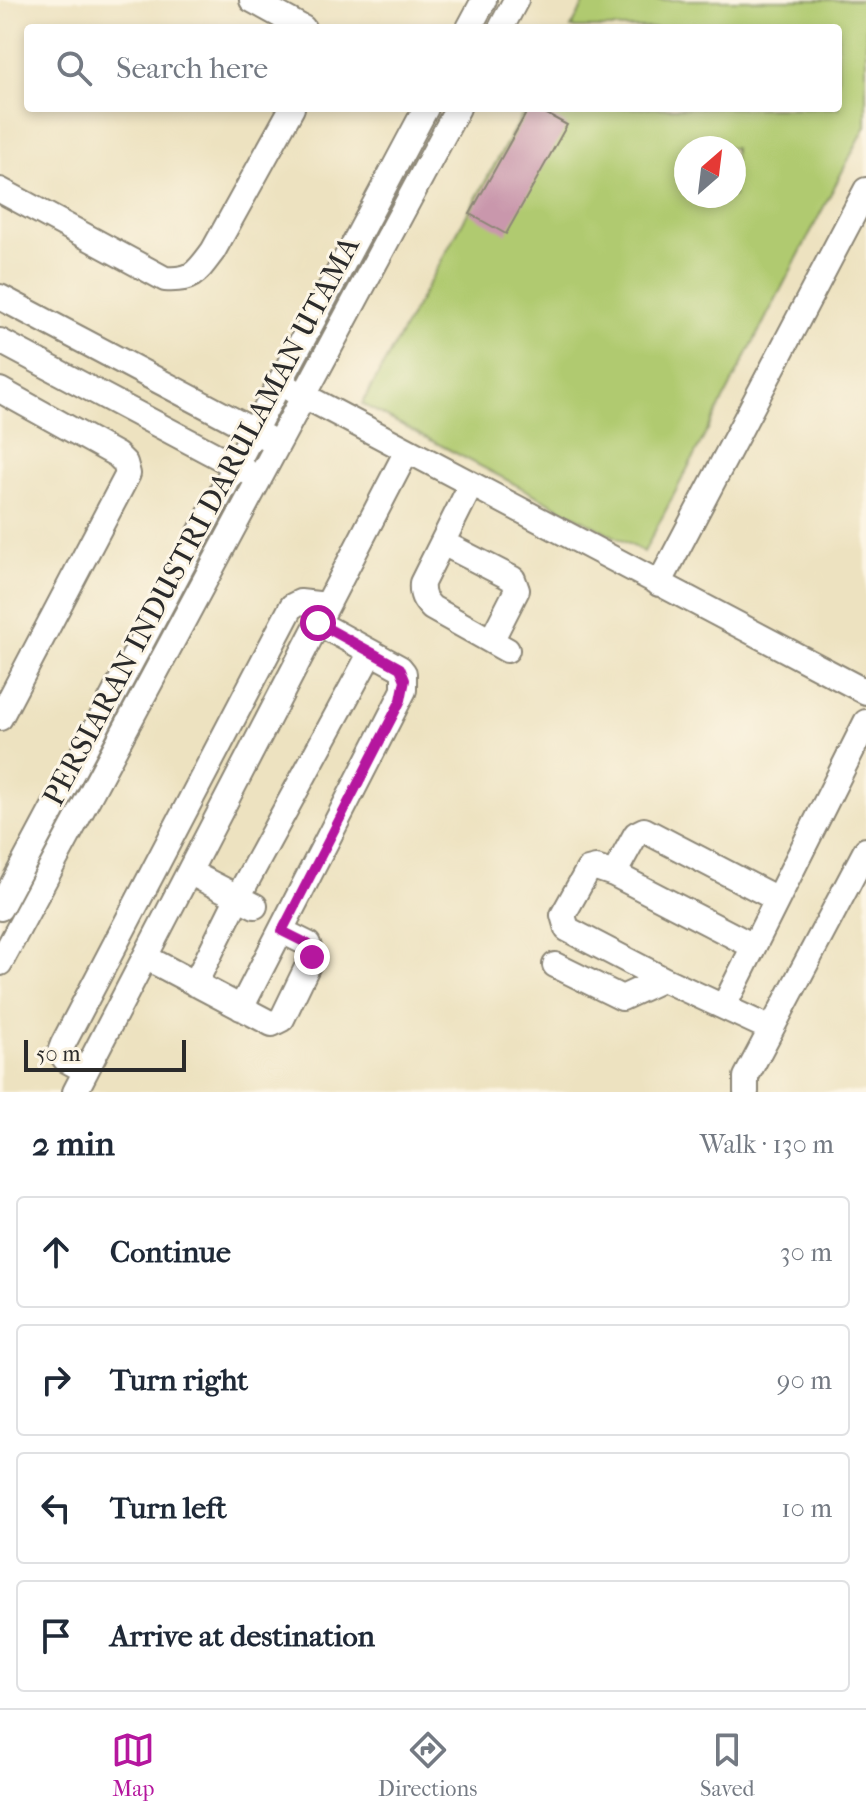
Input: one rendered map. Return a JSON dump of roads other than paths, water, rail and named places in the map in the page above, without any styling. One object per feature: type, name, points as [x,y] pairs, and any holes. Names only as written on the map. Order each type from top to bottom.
[{"type":"street","points":[[252,0],[296,24]]},
{"type":"street","points":[[471,24],[484,0]]},
{"type":"street","points":[[503,24],[516,0]]},
{"type":"street","points":[[0,190],[165,279],[184,280],[198,271],[213,251],[290,112]]},
{"type":"street","name":"PERSIARAN INDUSTRI DARULAMAN UTAMA","points":[[0,908],[424,112]]},
{"type":"street","name":"PERSIARAN INDUSTRI DARULAMAN UTAMA","points":[[0,963],[456,112]]},
{"type":"street","points":[[659,584],[866,190]]},
{"type":"street","points":[[0,297],[278,444]]},
{"type":"street","points":[[0,341],[259,480]]},
{"type":"street","points":[[279,382],[866,692]]},
{"type":"street","points":[[0,718],[128,474],[125,463],[117,455],[1,393]]},
{"type":"street","points":[[241,1008],[404,690],[404,673],[371,652],[323,614],[300,602],[292,606],[60,1052],[81,1081],[323,614],[407,451]]},
{"type":"street","points":[[443,543],[513,579],[516,584],[517,590],[499,645],[432,608],[425,601],[422,583],[471,485]]},
{"type":"street","points":[[195,984],[246,902],[371,652]]},
{"type":"street","points":[[246,693],[275,706]]},
{"type":"street","points":[[724,1006],[866,722]]},
{"type":"street","points":[[185,810],[215,822]]},
{"type":"street","points":[[614,874],[636,834],[644,830],[777,899]]},
{"type":"street","points":[[746,1092],[746,1077],[866,850]]},
{"type":"street","points":[[753,946],[614,874],[596,868],[588,870],[563,915],[567,929],[663,979],[771,1029]]},
{"type":"street","points":[[189,872],[246,902]]},
{"type":"street","points":[[145,957],[272,1024],[282,1019],[312,957],[308,944],[282,931]]},
{"type":"street","points":[[555,965],[622,998],[663,979]]}]
